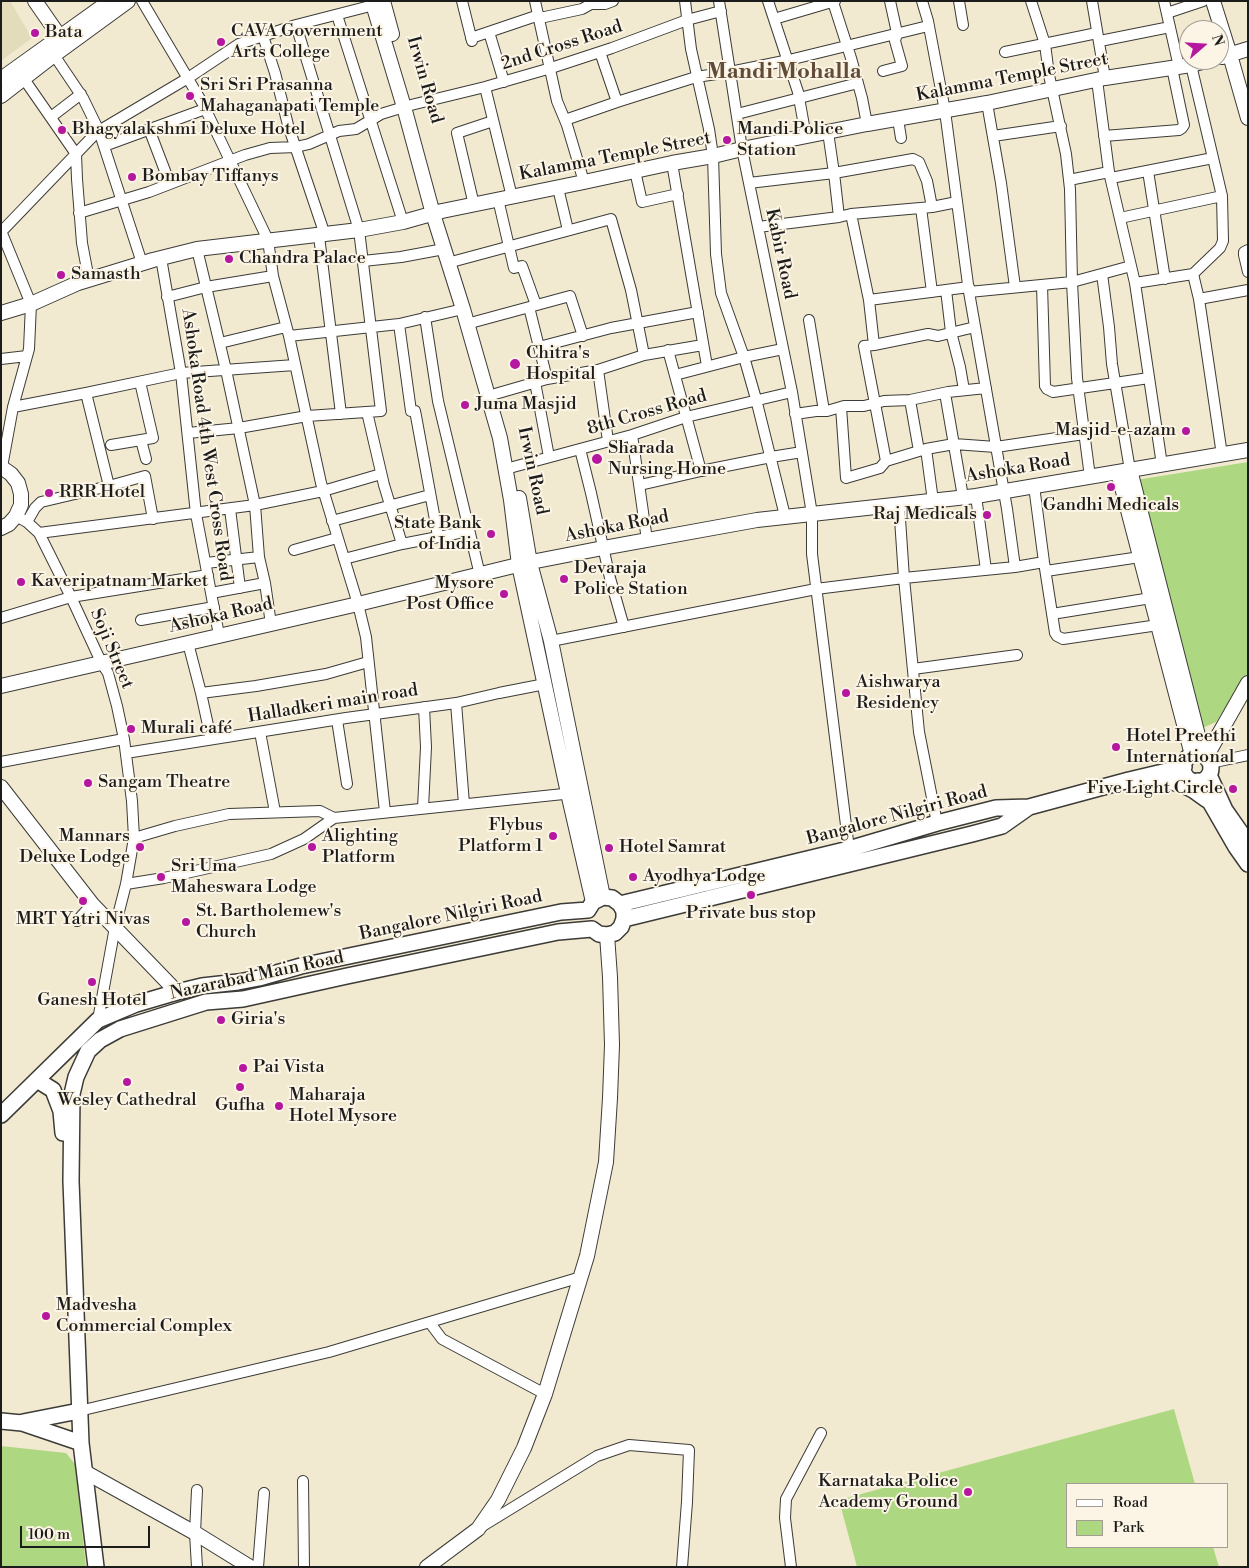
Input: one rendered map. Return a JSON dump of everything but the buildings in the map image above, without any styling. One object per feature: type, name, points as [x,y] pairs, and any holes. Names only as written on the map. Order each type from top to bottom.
[{"type":"main road","name":"Bangalore Nilgiri Road","points":[[1,1115],[98,1020],[136,1004],[177,992],[202,986],[259,978],[301,966],[561,912],[612,898],[620,904],[850,849],[937,823],[996,808],[1028,807],[1141,777],[1200,765]]},
{"type":"main road","points":[[1200,765],[1217,813]]},
{"type":"main road","points":[[1200,765],[1225,810],[1248,843]]},
{"type":"main road","points":[[1141,777],[1177,783],[1194,790],[1217,813],[1248,864]]},
{"type":"main road","points":[[624,919],[1002,826],[1028,807]]},
{"type":"main road","points":[[600,932],[615,933],[621,927],[624,911],[620,904]]},
{"type":"main road","name":"Nazarabad Main Road","points":[[85,1472],[81,1443],[71,1181],[72,1094],[76,1077],[88,1051],[100,1040],[120,1029],[206,1002],[243,999],[558,932],[600,932]]},
{"type":"main road","points":[[37,1080],[53,1090],[61,1111],[71,1181]]},
{"type":"main road","points":[[22,1423],[80,1411]]},
{"type":"main road","points":[[1,1421],[22,1423],[81,1443]]},
{"type":"main road","points":[[85,1472],[96,1567]]},
{"type":"street","points":[[35,1],[63,35]]},
{"type":"street","points":[[44,1],[63,35]]},
{"type":"street","points":[[1,79],[110,1]]},
{"type":"street","points":[[1,96],[128,1]]},
{"type":"street","points":[[142,1],[205,109],[268,240],[273,276],[324,492],[366,637],[385,812]]},
{"type":"street","points":[[462,1],[471,40],[539,17],[582,9],[591,4],[605,4],[613,1]]},
{"type":"street","points":[[535,1],[557,101],[565,120],[584,182]]},
{"type":"street","points":[[685,1],[696,77],[714,156],[716,254],[721,293],[744,357],[756,399],[784,516]]},
{"type":"street","points":[[768,1],[789,60],[800,99],[806,137]]},
{"type":"street","points":[[883,71],[902,66],[895,41],[897,33],[890,1]]},
{"type":"street","points":[[922,1],[945,110],[969,290],[1004,491],[1015,567]]},
{"type":"street","points":[[959,1],[962,25]]},
{"type":"street","points":[[1031,1],[1045,44],[1066,154],[1069,180],[1072,282],[1079,389],[1090,477]]},
{"type":"street","points":[[1092,1],[1098,37],[1104,136],[1110,175],[1135,283],[1162,465]]},
{"type":"street","points":[[1164,1],[1179,63]]},
{"type":"street","points":[[1167,13],[1203,1]]},
{"type":"street","points":[[1212,1],[1216,20]]},
{"type":"street","points":[[22,519],[21,494],[18,483],[2,467],[13,407],[29,349],[31,304],[1,231],[99,131],[188,78],[239,44],[296,25],[380,2]]},
{"type":"street","name":"Irwin Road","points":[[380,2],[407,106],[438,212],[474,322],[507,436],[525,530],[524,564],[551,641],[582,792],[595,903]]},
{"type":"street","points":[[774,19],[834,2],[858,84],[867,124]]},
{"type":"street","name":"2nd Cross Road","points":[[79,213],[170,184],[245,155],[270,148],[296,147],[309,144],[339,131],[356,129],[381,114],[504,82],[600,52],[720,6]]},
{"type":"street","name":"Kabir Road","points":[[720,6],[742,149],[792,392],[812,514],[812,554],[816,590],[850,849]]},
{"type":"street","points":[[337,15],[403,222]]},
{"type":"street","points":[[188,433],[239,428],[307,416],[381,411],[359,230],[296,25]]},
{"type":"street","points":[[565,120],[696,77],[789,60],[928,26]]},
{"type":"street","points":[[1005,52],[1045,44],[1170,27]]},
{"type":"street","points":[[490,32],[504,82]]},
{"type":"street","points":[[263,36],[322,235],[341,414]]},
{"type":"street","points":[[1229,55],[1248,49]]},
{"type":"street","points":[[600,52],[617,102]]},
{"type":"street","points":[[54,55],[81,94],[99,131],[142,263]]},
{"type":"street","name":"Kalamma Temple Street","points":[[1,313],[31,304],[89,280],[142,263],[196,249],[322,235],[403,222],[438,212],[558,188],[635,170],[714,156],[867,124],[987,103],[1101,79],[1179,67]]},
{"type":"street","points":[[1229,67],[1245,101],[1248,118]]},
{"type":"street","points":[[1104,136],[1179,130],[1182,128],[1184,125],[1180,70]]},
{"type":"street","points":[[1135,283],[1193,274],[1220,248],[1223,241],[1222,196],[1213,158],[1181,70]]},
{"type":"street","points":[[24,79],[76,154],[82,243],[89,280]]},
{"type":"street","points":[[737,114],[858,84]]},
{"type":"street","points":[[485,87],[512,197]]},
{"type":"street","points":[[51,117],[81,94]]},
{"type":"street","points":[[987,103],[1003,191],[1016,288]]},
{"type":"street","points":[[104,146],[205,109]]},
{"type":"street","points":[[898,119],[901,138]]},
{"type":"street","points":[[474,205],[457,133],[493,122]]},
{"type":"street","points":[[993,136],[1060,126]]},
{"type":"street","points":[[149,129],[170,184]]},
{"type":"street","points":[[828,132],[838,217]]},
{"type":"street","points":[[1069,180],[1148,171],[1213,158]]},
{"type":"street","points":[[749,183],[834,173],[913,159],[919,162],[927,181],[932,207]]},
{"type":"street","points":[[672,163],[708,366]]},
{"type":"street","points":[[635,170],[642,202],[678,194]]},
{"type":"street","points":[[1148,171],[1165,278]]},
{"type":"street","points":[[558,188],[568,230]]},
{"type":"street","points":[[1120,218],[1154,209],[1222,196]]},
{"type":"street","points":[[498,199],[514,268],[522,266],[547,379]]},
{"type":"street","points":[[758,227],[851,214],[932,207],[957,202]]},
{"type":"street","points":[[921,208],[932,292]]},
{"type":"street","name":"Irwin Road","points":[[438,212],[444,249],[500,438],[545,684],[568,793],[595,903]]},
{"type":"street","points":[[851,214],[868,300],[874,345]]},
{"type":"street","points":[[455,261],[611,219],[631,290],[644,355]]},
{"type":"street","points":[[196,249],[220,343],[255,505],[259,557],[271,624]]},
{"type":"street","points":[[363,261],[401,257],[444,249]]},
{"type":"street","points":[[1248,250],[1244,252],[1248,272]]},
{"type":"street","name":"Ashoka Road 4th West Cross Road","points":[[161,258],[181,373],[196,514],[220,635]]},
{"type":"street","points":[[868,300],[946,290],[1016,288],[1072,282],[1131,266]]},
{"type":"street","points":[[1102,274],[1124,471],[1140,556],[1151,598],[1163,624]]},
{"type":"street","points":[[1193,274],[1199,299],[1222,454]]},
{"type":"street","points":[[167,297],[206,287],[273,276]]},
{"type":"street","points":[[1042,285],[1045,386],[1050,391],[1079,389],[1149,378]]},
{"type":"street","points":[[946,290],[951,332],[964,390]]},
{"type":"street","points":[[1199,299],[1248,290]]},
{"type":"street","points":[[474,322],[570,296],[583,336]]},
{"type":"street","points":[[220,343],[287,332],[371,328],[399,324],[463,309]]},
{"type":"street","points":[[539,347],[639,323],[698,312]]},
{"type":"street","points":[[425,317],[438,401],[480,575]]},
{"type":"street","points":[[809,320],[824,411]]},
{"type":"street","points":[[399,324],[411,411],[415,411],[438,536]]},
{"type":"street","points":[[886,461],[864,346],[928,334],[938,336],[976,328]]},
{"type":"street","points":[[495,394],[547,379],[598,370],[644,355],[703,345]]},
{"type":"street","points":[[675,375],[783,349]]},
{"type":"street","points":[[668,350],[701,471]]},
{"type":"street","points":[[1,360],[27,356]]},
{"type":"street","points":[[13,407],[181,373],[295,365]]},
{"type":"street","points":[[598,370],[608,441]]},
{"type":"street","points":[[111,445],[153,438],[140,382]]},
{"type":"street","points":[[535,382],[549,457]]},
{"type":"street","points":[[796,414],[816,410],[824,411],[841,407],[910,400],[986,388]]},
{"type":"street","name":"8th Cross Road","points":[[512,467],[632,435],[686,417],[792,392]]},
{"type":"street","points":[[86,393],[109,486]]},
{"type":"street","points":[[945,393],[954,444],[970,497],[986,570]]},
{"type":"street","points":[[910,400],[933,501]]},
{"type":"street","points":[[841,407],[846,478],[880,468],[886,461],[922,450],[954,444],[996,447],[1084,434]]},
{"type":"street","points":[[367,412],[389,506],[402,544]]},
{"type":"street","points":[[632,435],[647,540]]},
{"type":"street","points":[[141,440],[146,459]]},
{"type":"street","points":[[580,449],[592,493],[610,578],[624,627]]},
{"type":"street","name":"Ashoka Road","points":[[1,686],[102,664],[524,564],[603,548],[784,516],[970,497],[1248,450]]},
{"type":"street","points":[[640,486],[701,471],[802,452]]},
{"type":"street","points":[[1124,471],[1200,765]]},
{"type":"street","points":[[39,533],[255,505],[324,492],[381,474]]},
{"type":"street","points":[[1,528],[22,519],[41,502],[145,476],[154,519]]},
{"type":"street","points":[[1034,486],[1052,614],[1057,636],[1063,639],[1163,624]]},
{"type":"street","points":[[332,521],[430,495]]},
{"type":"street","points":[[899,504],[919,732],[937,823]]},
{"type":"street","points":[[230,509],[240,588]]},
{"type":"street","name":"Soji Street","points":[[22,519],[39,533],[111,682],[124,739],[132,801],[134,838],[98,1020]]},
{"type":"street","points":[[344,559],[402,544],[469,531]]},
{"type":"street","points":[[294,550],[337,538]]},
{"type":"street","points":[[551,641],[816,590],[904,578],[1015,567],[1045,567],[1140,556]]},
{"type":"street","points":[[206,564],[259,557]]},
{"type":"street","points":[[1,618],[71,597],[208,575]]},
{"type":"street","points":[[211,593],[265,583]]},
{"type":"street","points":[[1052,614],[1151,598]]},
{"type":"street","points":[[141,620],[214,607]]},
{"type":"street","points":[[188,643],[201,693],[210,739]]},
{"type":"street","points":[[913,669],[1017,655]]},
{"type":"street","points":[[201,693],[326,674],[368,662]]},
{"type":"street","points":[[1200,765],[1248,683]]},
{"type":"street","name":"Halladkeri main road","points":[[126,753],[456,703],[545,684]]},
{"type":"street","points":[[456,703],[464,804]]},
{"type":"street","points":[[423,808],[426,747],[424,707]]},
{"type":"street","points":[[337,720],[346,784]]},
{"type":"street","points":[[260,732],[275,812]]},
{"type":"street","points":[[1,762],[124,739]]},
{"type":"street","points":[[1200,765],[1248,755]]},
{"type":"street","points":[[1,787],[92,904],[177,992]]},
{"type":"street","points":[[126,884],[164,878],[271,854],[304,839],[334,818],[582,792]]},
{"type":"street","points":[[134,838],[175,826],[229,814],[320,811],[334,818]]},
{"type":"street","points":[[77,921],[92,904]]},
{"type":"street","points":[[478,1529],[498,1500],[524,1448],[545,1394],[587,1256],[606,1162],[612,1045],[610,977],[600,932]]},
{"type":"street","points":[[80,1411],[329,1352],[581,1277]]},
{"type":"street","points":[[430,1323],[442,1339],[545,1394]]},
{"type":"street","points":[[791,1567],[784,1518],[786,1499],[820,1433]]},
{"type":"street","points":[[427,1567],[478,1529],[597,1456],[629,1445],[689,1450],[682,1567]]},
{"type":"street","points":[[85,1472],[195,1533],[250,1567]]},
{"type":"street","points":[[303,1481],[304,1567]]},
{"type":"street","points":[[197,1490],[195,1533],[197,1567]]},
{"type":"street","points":[[258,1567],[264,1493]]},
{"type":"shaded area","points":[[1,1],[10,1],[32,38],[1,61]]},
{"type":"green space","points":[[1248,462],[1248,673],[1216,722],[1200,729],[1136,480]]},
{"type":"green space","name":"Karnataka Police Academy Ground","points":[[1174,1409],[1195,1483],[1066,1483],[1066,1548],[1213,1548],[1219,1567],[857,1567],[839,1500]]},
{"type":"green space","points":[[1,1446],[66,1453],[75,1464],[86,1567],[1,1567]]},
{"type":"place","name":"Bata","points":[[35,33]]},
{"type":"place","name":"CAVA Government Arts College","points":[[221,42]]},
{"type":"place","name":"Sri Sri Prasanna Mahaganapati Temple","points":[[190,96]]},
{"type":"place","name":"Bhagyalakshmi Deluxe Hotel","points":[[62,130]]},
{"type":"place","name":"Mandi Police Station","points":[[727,140]]},
{"type":"place","name":"Bombay Tiffanys","points":[[132,177]]},
{"type":"place","name":"Chandra Palace","points":[[229,259]]},
{"type":"place","name":"Samasth","points":[[61,275]]},
{"type":"place","name":"Chitra's Hospital","points":[[515,364]]},
{"type":"place","name":"Juma Masjid","points":[[465,405]]},
{"type":"place","name":"Masjid-e-azam","points":[[1186,431]]},
{"type":"place","name":"Sharada Nursing Home","points":[[597,459]]},
{"type":"place","name":"Gandhi Medicals","points":[[1111,487]]},
{"type":"place","name":"RRR Hotel","points":[[49,493]]},
{"type":"place","name":"Raj Medicals","points":[[987,515]]},
{"type":"place","name":"State Bank of India","points":[[491,534]]},
{"type":"place","name":"Devaraja Police Station","points":[[564,579]]},
{"type":"place","name":"Kaveripatnam Market","points":[[21,582]]},
{"type":"place","name":"Mysore Post Office","points":[[504,594]]},
{"type":"place","name":"Aishwarya Residency","points":[[846,693]]},
{"type":"place","name":"Murali café","points":[[131,729]]},
{"type":"place","name":"Hotel Preethi International","points":[[1116,747]]},
{"type":"place","name":"Sangam Theatre","points":[[88,783]]},
{"type":"place","name":"Five Light Circle","points":[[1233,789]]},
{"type":"place","name":"Flybus Platform 1","points":[[553,836]]},
{"type":"place","name":"Mannars Deluxe Lodge","points":[[140,847]]},
{"type":"place","name":"Alighting Platform","points":[[312,847]]},
{"type":"place","name":"Hotel Samrat","points":[[609,848]]},
{"type":"place","name":"Sri Uma Maheswara Lodge","points":[[161,877]]},
{"type":"place","name":"Ayodhya Lodge","points":[[633,877]]},
{"type":"place","name":"Private bus stop","points":[[751,895]]},
{"type":"place","name":"MRT Yatri Nivas","points":[[83,901]]},
{"type":"place","name":"St. Bartholemew's Church","points":[[186,922]]},
{"type":"place","name":"Ganesh Hotel","points":[[92,982]]},
{"type":"place","name":"Giria's","points":[[221,1020]]},
{"type":"place","name":"Pai Vista","points":[[243,1068]]},
{"type":"place","name":"Wesley Cathedral","points":[[127,1082]]},
{"type":"place","name":"Gufha","points":[[240,1087]]},
{"type":"place","name":"Maharaja Hotel Mysore","points":[[279,1106]]},
{"type":"place","name":"Madvesha Commercial Complex","points":[[46,1316]]},
{"type":"place","name":"Karnataka Police Academy Ground","points":[[968,1492]]},
{"type":"district","name":"Mandi Mohalla","points":[[784,73]]}]
